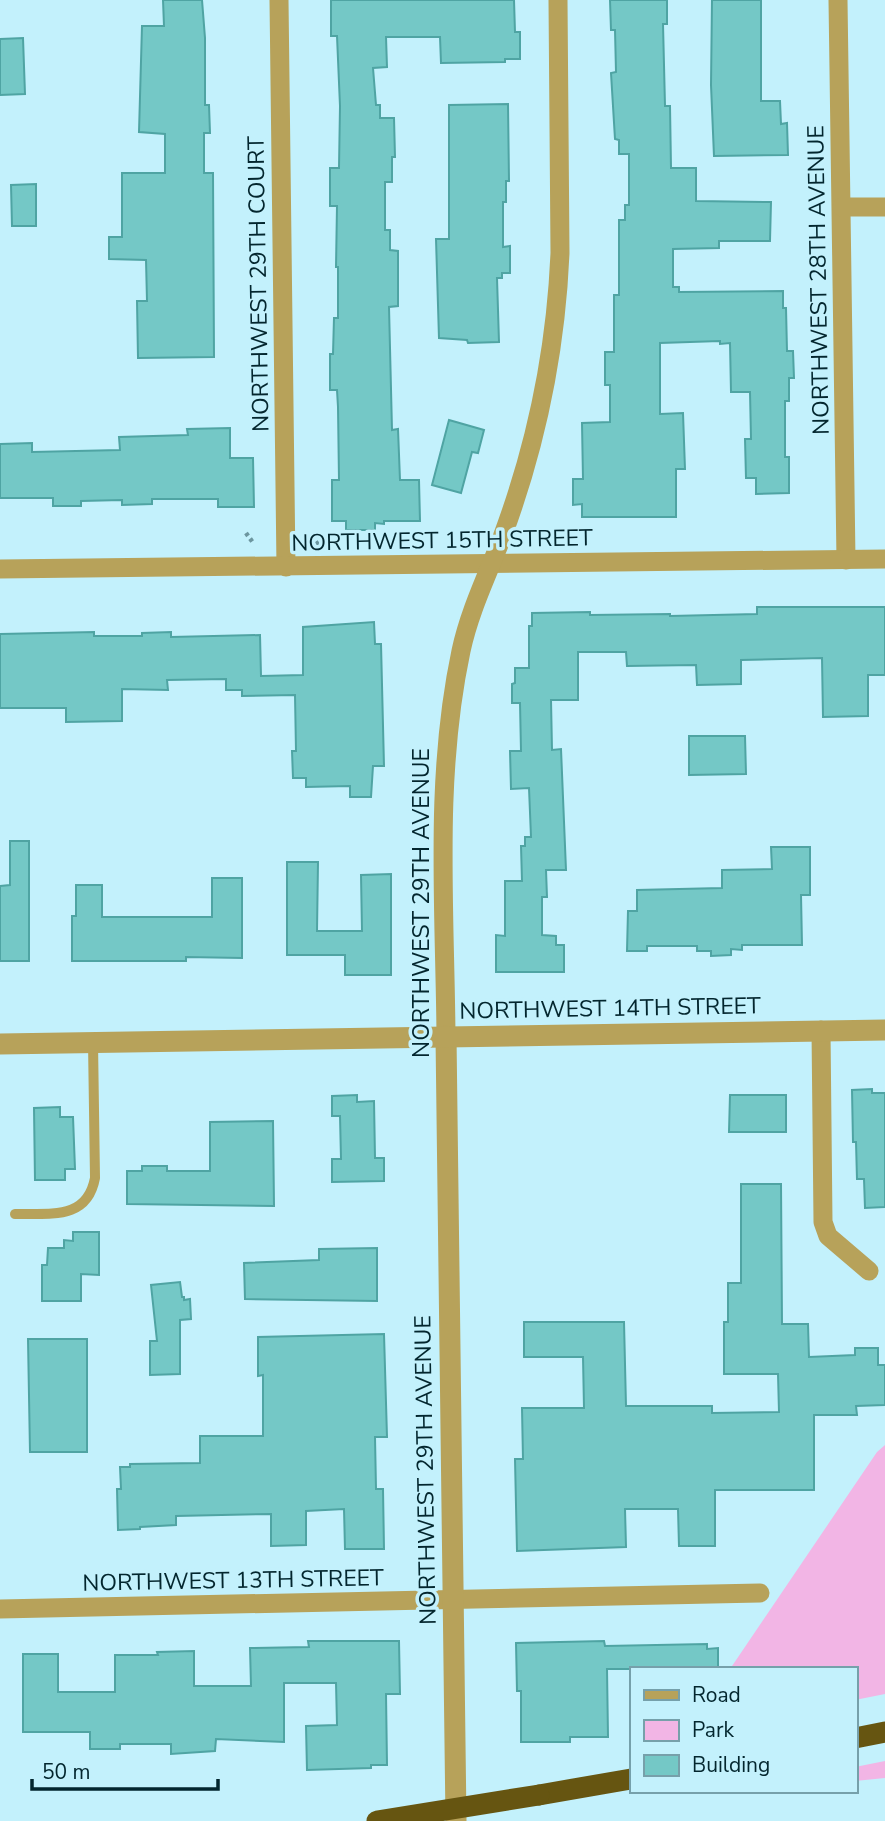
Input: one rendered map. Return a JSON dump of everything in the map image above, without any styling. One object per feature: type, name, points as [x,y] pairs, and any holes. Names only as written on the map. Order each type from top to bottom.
[{"type":"highway","points":[[857,1738],[885,1732]]},
{"type":"highway","points":[[377,1821],[630,1779]]},
{"type":"street","name":"NORTHWEST 29TH COURT","points":[[279,0],[286,567]]},
{"type":"street","name":"NORTHWEST 29TH AVENUE","points":[[456,1821],[442,830],[449,724],[466,631],[508,519],[538,418],[558,299],[558,0]]},
{"type":"street","name":"NORTHWEST 28TH AVENUE","points":[[838,0],[846,560]]},
{"type":"street","points":[[842,207],[885,207]]},
{"type":"street","name":"NORTHWEST 15TH STREET","points":[[0,569],[885,559]]},
{"type":"street","name":"NORTHWEST 14TH STREET","points":[[0,1044],[885,1030]]},
{"type":"street","points":[[821,1031],[823,1222],[828,1236],[869,1271]]},
{"type":"street","name":"NORTHWEST 13TH STREET","points":[[0,1609],[760,1593]]},
{"type":"lane","points":[[15,1214],[71,1211],[89,1198],[95,1178],[93,1042]]},
{"type":"path","points":[[246,533],[254,544]]},
{"type":"path","points":[[315,544],[326,537]]},
{"type":"green space","points":[[885,1445],[885,1694],[857,1700],[857,1667],[731,1667],[877,1452]]},
{"type":"green space","points":[[885,1761],[885,1778],[857,1781],[857,1767]]},
{"type":"building","points":[[163,0],[202,0],[205,105],[209,105],[210,133],[204,133],[204,173],[213,173],[214,357],[138,358],[137,301],[147,301],[146,260],[109,259],[109,237],[122,237],[122,173],[165,173],[165,134],[139,132],[142,26],[164,26]]},
{"type":"building","points":[[331,0],[514,0],[515,32],[520,32],[520,59],[505,59],[505,62],[441,63],[440,37],[386,37],[387,67],[373,68],[376,105],[380,105],[380,118],[394,118],[395,157],[392,157],[392,182],[385,182],[385,230],[390,230],[390,250],[398,251],[398,306],[389,307],[392,430],[398,429],[400,480],[419,480],[420,521],[384,521],[384,524],[375,523],[375,530],[346,530],[346,521],[332,521],[332,480],[339,480],[337,390],[330,390],[334,318],[338,318],[338,267],[337,206],[330,206],[330,168],[339,168],[340,106],[337,36],[331,36]]},
{"type":"building","points":[[610,0],[667,0],[667,24],[663,24],[665,106],[670,106],[671,168],[696,168],[696,201],[771,202],[770,241],[719,241],[719,248],[673,249],[673,287],[679,287],[679,292],[783,291],[787,351],[793,351],[794,378],[789,378],[789,401],[785,401],[785,457],[789,457],[789,493],[756,494],[756,478],[746,478],[745,439],[751,439],[750,392],[731,392],[730,343],[660,343],[660,414],[683,413],[685,469],[676,469],[676,517],[582,517],[582,504],[573,505],[573,479],[583,479],[582,423],[610,422],[610,385],[605,385],[605,352],[614,352],[614,295],[619,295],[619,220],[625,220],[625,205],[629,205],[629,154],[619,154],[619,140],[615,139],[611,73],[616,72],[615,30],[611,30]]},
{"type":"building","points":[[712,0],[761,0],[761,101],[780,101],[781,124],[787,123],[788,155],[714,156]]},
{"type":"building","points":[[23,38],[25,94],[0,95],[0,39]]},
{"type":"building","points":[[508,104],[509,181],[506,181],[506,202],[503,202],[503,247],[510,246],[510,273],[502,273],[502,278],[497,278],[499,342],[468,343],[467,340],[439,338],[436,239],[449,239],[449,105]]},
{"type":"building","points":[[36,184],[36,226],[12,226],[11,185]]},
{"type":"building","points":[[449,420],[484,430],[478,453],[472,452],[461,493],[432,485]]},
{"type":"building","points":[[230,428],[230,458],[253,458],[254,507],[218,507],[218,499],[152,499],[152,504],[122,505],[122,500],[81,501],[81,506],[53,506],[53,498],[0,498],[0,444],[32,443],[32,452],[120,450],[119,437],[188,435],[187,429]]},
{"type":"building","points":[[757,607],[885,607],[885,675],[868,675],[868,716],[823,717],[822,658],[741,660],[741,684],[697,685],[696,665],[627,666],[626,652],[578,652],[578,700],[551,700],[552,750],[561,749],[566,870],[546,870],[547,897],[542,897],[542,935],[556,936],[556,945],[564,945],[564,972],[496,972],[496,935],[505,936],[505,881],[522,881],[521,846],[525,846],[525,837],[531,837],[529,788],[511,789],[510,751],[521,751],[520,703],[512,703],[512,684],[515,683],[515,668],[529,668],[529,626],[532,626],[532,613],[590,612],[590,615],[670,616],[757,614]]},
{"type":"building","points":[[374,622],[375,644],[381,644],[384,766],[373,766],[371,797],[350,797],[350,786],[306,787],[306,778],[293,778],[292,751],[296,751],[295,695],[242,696],[242,690],[226,690],[226,679],[167,680],[168,690],[122,689],[122,721],[66,722],[66,708],[0,708],[0,634],[94,632],[94,636],[142,636],[142,633],[171,632],[171,637],[260,635],[261,676],[303,675],[303,627]]},
{"type":"building","points":[[689,736],[745,736],[746,774],[689,775]]},
{"type":"building","points":[[10,841],[29,841],[29,961],[0,961],[0,886],[10,885]]},
{"type":"building","points":[[771,847],[810,847],[810,895],[801,895],[802,945],[742,945],[742,950],[731,949],[731,955],[711,956],[711,951],[697,951],[697,946],[647,946],[647,951],[627,951],[628,911],[637,911],[637,890],[722,888],[722,870],[772,869]]},
{"type":"building","points":[[287,862],[318,862],[317,931],[362,931],[361,875],[391,874],[391,975],[345,975],[345,955],[287,955]]},
{"type":"building","points":[[212,878],[242,878],[242,958],[72,961],[72,916],[76,916],[76,885],[102,885],[102,917],[212,917]]},
{"type":"building","points":[[872,1089],[872,1093],[885,1093],[885,1207],[865,1208],[864,1179],[857,1179],[852,1090]]},
{"type":"building","points":[[357,1095],[357,1102],[374,1101],[375,1158],[384,1158],[384,1181],[332,1182],[332,1159],[341,1159],[340,1116],[332,1116],[332,1096]]},
{"type":"building","points":[[730,1095],[786,1095],[786,1132],[729,1132]]},
{"type":"building","points":[[60,1107],[60,1117],[73,1117],[75,1169],[65,1169],[65,1180],[35,1180],[34,1108]]},
{"type":"building","points":[[273,1121],[274,1206],[127,1204],[127,1171],[142,1171],[142,1166],[167,1166],[167,1171],[210,1171],[210,1122]]},
{"type":"building","points":[[741,1184],[781,1184],[782,1324],[808,1324],[809,1357],[855,1355],[855,1348],[878,1348],[878,1365],[885,1365],[885,1405],[856,1406],[857,1415],[814,1415],[814,1490],[715,1490],[715,1546],[679,1546],[678,1509],[625,1509],[626,1547],[517,1551],[515,1459],[523,1459],[522,1408],[584,1408],[583,1357],[524,1357],[524,1322],[624,1322],[626,1406],[712,1406],[712,1413],[779,1412],[778,1374],[724,1374],[724,1322],[728,1322],[728,1283],[741,1283]]},
{"type":"building","points":[[73,1232],[99,1232],[99,1275],[81,1274],[81,1301],[42,1301],[42,1265],[47,1265],[48,1248],[64,1248],[64,1240],[73,1241]]},
{"type":"building","points":[[377,1248],[377,1301],[245,1299],[244,1263],[319,1260],[319,1249]]},
{"type":"building","points":[[180,1282],[182,1297],[184,1300],[190,1299],[191,1319],[180,1320],[180,1374],[150,1375],[150,1341],[157,1341],[151,1285]]},
{"type":"building","points":[[384,1334],[387,1437],[375,1437],[376,1489],[383,1489],[384,1549],[345,1549],[344,1509],[306,1511],[306,1545],[271,1546],[271,1514],[176,1516],[176,1525],[118,1530],[117,1489],[121,1489],[120,1467],[130,1467],[130,1464],[200,1463],[200,1436],[263,1436],[263,1375],[258,1376],[258,1337]]},
{"type":"building","points":[[28,1339],[87,1339],[87,1452],[30,1452]]},
{"type":"building","points":[[308,1641],[399,1641],[400,1694],[386,1694],[387,1765],[307,1770],[306,1726],[337,1725],[336,1683],[284,1683],[284,1742],[216,1739],[215,1751],[171,1754],[171,1744],[120,1744],[120,1749],[90,1749],[90,1732],[23,1732],[23,1654],[58,1654],[58,1692],[115,1692],[115,1655],[158,1655],[157,1652],[194,1651],[194,1686],[251,1686],[250,1648],[309,1647]]},
{"type":"building","points":[[604,1641],[605,1646],[707,1644],[707,1649],[718,1648],[718,1667],[607,1669],[608,1737],[570,1737],[570,1742],[521,1742],[521,1691],[517,1691],[516,1643]]}]
